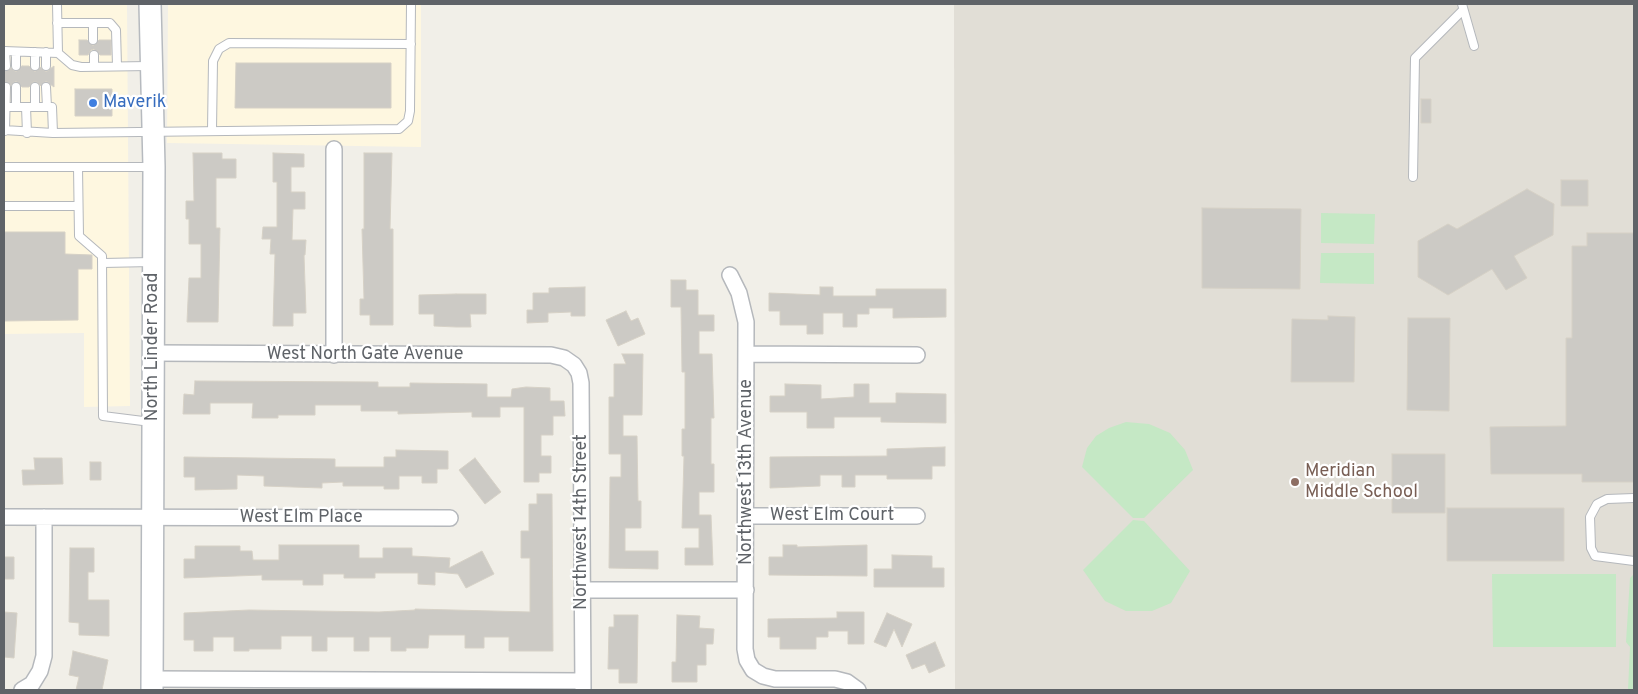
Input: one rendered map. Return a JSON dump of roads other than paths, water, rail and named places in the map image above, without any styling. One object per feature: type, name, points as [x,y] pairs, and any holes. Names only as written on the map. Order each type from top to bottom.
[{"type":"main road","name":"North Linder Road","points":[[150,4],[154,131],[152,685]]},
{"type":"street","points":[[334,148],[334,355]]},
{"type":"street","name":"Northwest 13th Avenue","points":[[730,275],[739,293],[746,322],[745,649],[753,670],[763,676],[775,679],[835,679],[857,689]]},
{"type":"street","name":"West North Gate Avenue","points":[[153,353],[551,355],[564,358],[574,365]]},
{"type":"street","points":[[747,354],[917,355]]},
{"type":"street","name":"Northwest 14th Street","points":[[574,365],[579,373],[581,383],[583,686]]},
{"type":"street","name":"West Elm Court","points":[[746,516],[917,516]]},
{"type":"street","name":"West Elm Place","points":[[4,517],[450,518]]},
{"type":"street","points":[[27,687],[40,671],[44,656],[44,517]]},
{"type":"street","points":[[583,590],[746,590]]},
{"type":"street","points":[[152,685],[583,686]]},
{"type":"lane","points":[[57,4],[58,53]]},
{"type":"lane","points":[[6,87],[4,131],[53,133],[399,129],[408,121],[411,4]]},
{"type":"lane","points":[[1463,7],[1474,46]]},
{"type":"lane","points":[[1413,177],[1415,58],[1463,7]]},
{"type":"lane","points":[[57,23],[110,23],[116,30],[117,66]]},
{"type":"lane","points":[[93,23],[93,40]]},
{"type":"lane","points":[[212,130],[213,61],[219,49],[229,44],[411,44]]},
{"type":"lane","points":[[6,66],[4,51],[58,53],[72,65],[94,67],[152,66]]},
{"type":"lane","points":[[16,52],[16,66]]},
{"type":"lane","points":[[34,52],[35,66]]},
{"type":"lane","points":[[46,52],[46,66]]},
{"type":"lane","points":[[94,55],[94,67]]},
{"type":"lane","points":[[16,87],[16,107]]},
{"type":"lane","points":[[27,133],[35,87]]},
{"type":"lane","points":[[46,87],[47,107]]},
{"type":"lane","points":[[5,107],[52,107],[53,133]]},
{"type":"lane","points":[[4,167],[154,167]]},
{"type":"lane","points":[[78,167],[79,236],[102,256],[103,263],[104,416],[153,423]]},
{"type":"lane","points":[[4,206],[78,206]]},
{"type":"lane","points":[[103,263],[154,262]]},
{"type":"lane","points":[[1634,498],[1608,498],[1596,504],[1590,517],[1591,548],[1595,556],[1634,561]]},
{"type":"place","name":"Maverik","points":[[93,103]]},
{"type":"place","name":"Meridian Middle School","points":[[1295,482]]}]
